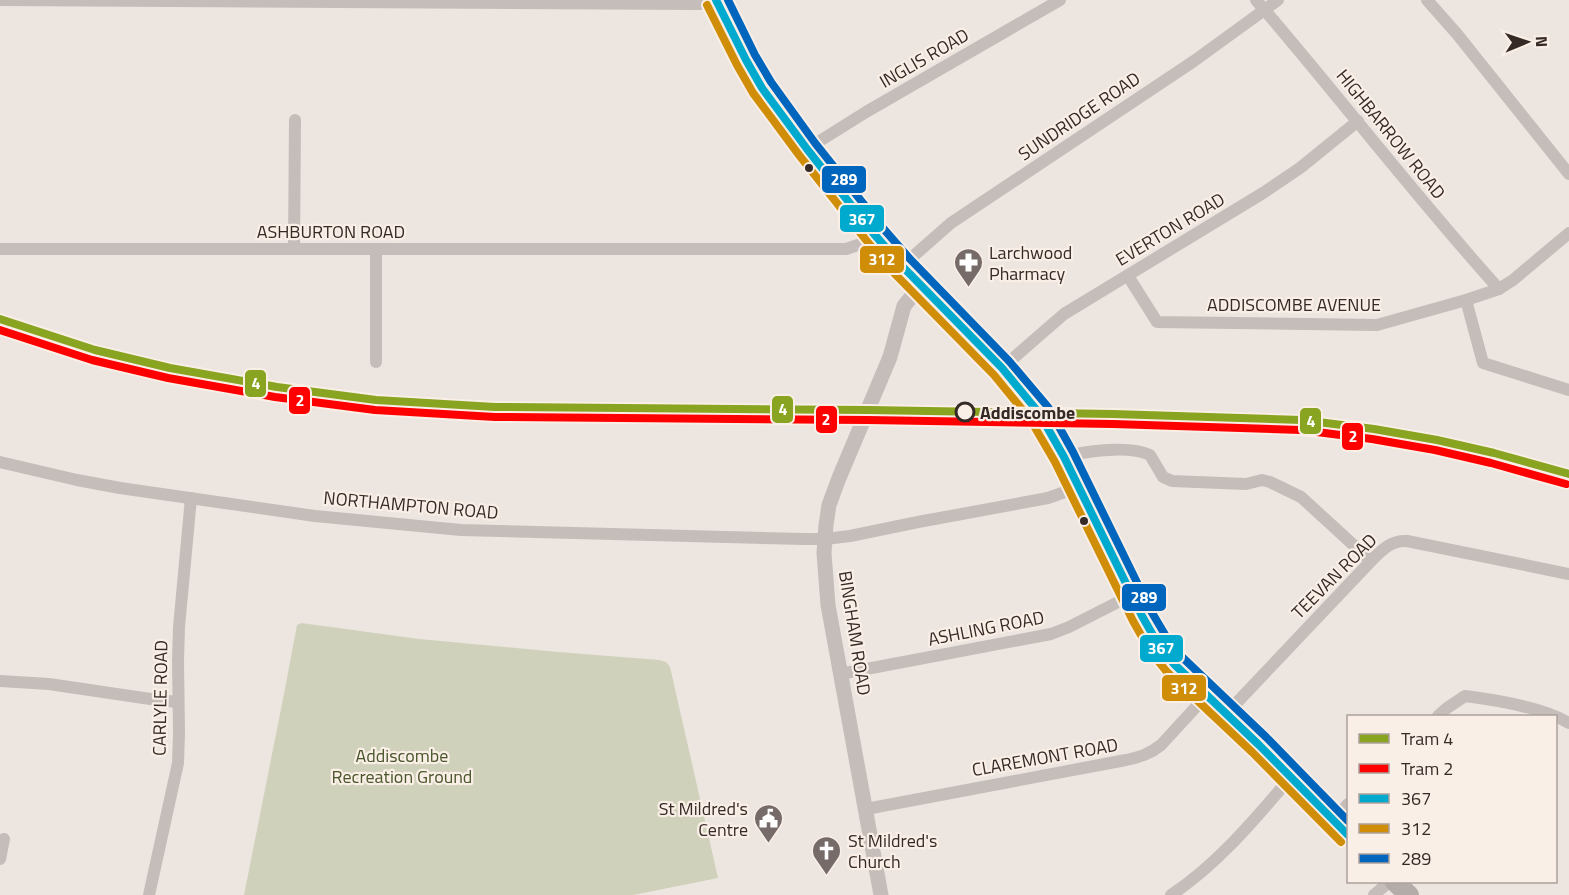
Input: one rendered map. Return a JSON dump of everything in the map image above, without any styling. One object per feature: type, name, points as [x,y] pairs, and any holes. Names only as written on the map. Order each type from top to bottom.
[{"type":"main road","points":[[716,0],[762,88],[807,149],[902,266],[1002,368],[1039,413],[1064,457],[1132,595],[1163,652],[1292,777],[1347,834]]},
{"type":"main road","points":[[1396,883],[1409,895]]},
{"type":"street","points":[[0,0],[700,4],[710,0]]},
{"type":"street","name":"INGLIS ROAD","points":[[807,149],[866,112],[1060,0]]},
{"type":"street","name":"HIGHBARROW ROAD","points":[[1256,0],[1454,239],[1499,289]]},
{"type":"street","name":"SUNDRIDGE ROAD","points":[[902,266],[951,224],[1194,61],[1278,0]]},
{"type":"street","points":[[1427,0],[1569,174]]},
{"type":"street","points":[[294,249],[295,120]]},
{"type":"street","name":"EVERTON ROAD","points":[[1002,368],[1064,314],[1263,193],[1300,168],[1358,121]]},
{"type":"street","name":"ADDISCOMBE AVENUE","points":[[1128,276],[1157,322],[1377,326],[1499,289],[1514,280],[1569,233]]},
{"type":"street","name":"ASHBURTON ROAD","points":[[0,249],[846,249],[864,243],[874,234]]},
{"type":"street","points":[[376,250],[376,362]]},
{"type":"street","name":"BINGHAM ROAD","points":[[881,895],[827,598],[825,539],[829,505],[890,357],[904,306],[921,285]]},
{"type":"street","points":[[1466,300],[1483,363],[1569,390]]},
{"type":"street","points":[[1064,457],[1089,451],[1139,451],[1153,458],[1163,477],[1172,481],[1246,484],[1262,480],[1270,482],[1301,497],[1371,561]]},
{"type":"street","name":"NORTHAMPTON ROAD","points":[[0,462],[105,486],[315,516],[442,529],[825,539],[1048,498],[1079,488]]},
{"type":"street","name":"CARLYLE ROAD","points":[[149,895],[176,777],[179,744],[179,627],[191,498]]},
{"type":"street","name":"TEEVAN ROAD","points":[[1226,714],[1371,561],[1390,544],[1407,541],[1569,574]]},
{"type":"street","name":"ASHLING ROAD","points":[[840,674],[1051,634],[1132,595]]},
{"type":"street","points":[[0,681],[49,684],[178,702]]},
{"type":"street","name":"CLAREMONT ROAD","points":[[866,808],[1143,756],[1161,745],[1206,696]]},
{"type":"street","points":[[1440,715],[1465,696],[1554,715]]},
{"type":"street","points":[[1171,895],[1225,850],[1292,777]]},
{"type":"street","points":[[1333,820],[1347,805]]},
{"type":"street","points":[[0,859],[4,839]]},
{"type":"street","points":[[1374,895],[1388,883]]},
{"type":"green space","name":"Addiscombe Recreation Ground","points":[[301,623],[419,639],[666,662],[670,667],[718,878],[633,895],[244,895],[297,625]]},
{"type":"tram line","name":"4","points":[[0,319],[95,350],[170,368],[277,387],[376,400],[495,407],[868,410],[1302,420],[1437,440],[1569,474]]},
{"type":"tram line","name":"2","points":[[0,330],[92,360],[168,378],[275,397],[375,410],[495,417],[868,420],[1301,430],[1435,450],[1566,484]]},
{"type":"transit line","name":"367","points":[[716,0],[762,88],[807,149],[902,266],[1002,368],[1039,413],[1064,457],[1158,644],[1174,664],[1347,834]]},
{"type":"transit line","name":"289","points":[[728,0],[771,82],[815,143],[910,259],[1009,361],[1048,407],[1073,452],[1151,611],[1167,638],[1182,657],[1266,737],[1347,820]]},
{"type":"transit line","name":"312","points":[[707,5],[753,93],[799,155],[894,273],[994,375],[1030,419],[1055,462],[1150,651],[1167,672],[1252,752],[1341,842]]},
{"type":"place","name":"Larchwood Pharmacy","points":[[968,288]]},
{"type":"place","name":"Addiscombe","points":[[965,412]]},
{"type":"place","name":"St Mildred's Centre","points":[[769,844]]},
{"type":"place","name":"St Mildred's Church","points":[[827,876]]}]
